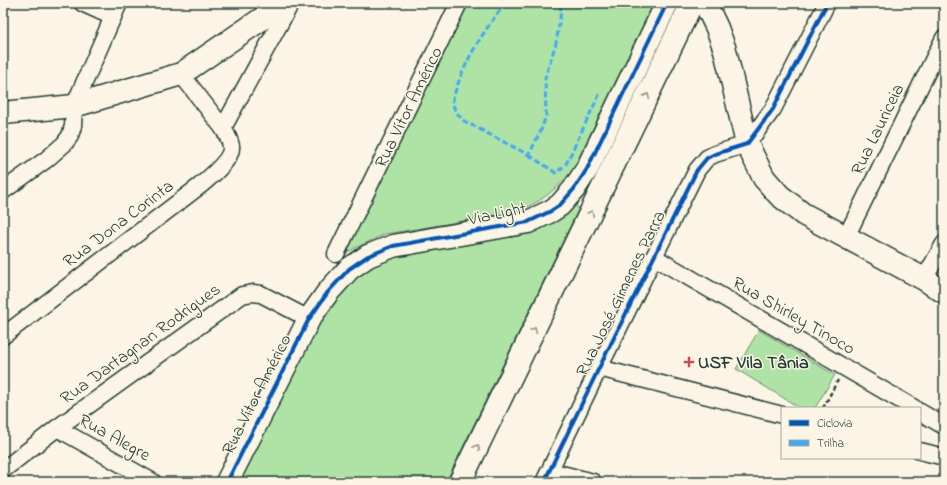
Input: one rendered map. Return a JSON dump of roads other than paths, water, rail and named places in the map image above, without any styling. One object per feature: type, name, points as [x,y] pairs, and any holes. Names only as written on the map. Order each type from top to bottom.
[{"type":"street","points":[[3,191],[47,159],[64,144],[70,136],[73,126],[74,106],[116,10],[82,3]]},
{"type":"street","points":[[3,113],[74,106],[181,74],[285,3]]},
{"type":"street","points":[[223,128],[291,3]]},
{"type":"street","name":"Rua Vítor Américo","points":[[336,254],[459,3]]},
{"type":"street","name":"Via Light","points":[[310,319],[328,292],[349,269],[368,256],[403,244],[528,222],[540,217],[560,205],[574,189],[587,169],[667,3]]},
{"type":"street","points":[[460,482],[692,3]]},
{"type":"street","points":[[705,3],[717,28],[725,50],[747,144],[764,178],[779,195],[803,214],[924,279],[944,292]]},
{"type":"street","points":[[747,144],[773,109],[827,3]]},
{"type":"street","name":"Rua Lauriceia","points":[[846,237],[944,38]]},
{"type":"street","name":"Rua Dona Corinta","points":[[3,336],[201,185],[216,172],[225,161],[230,152],[231,146],[223,128],[181,74]]},
{"type":"street","name":"Rua José Gimenes Parra","points":[[547,477],[697,170],[702,162],[707,158],[747,144]]},
{"type":"street","points":[[924,279],[944,244]]},
{"type":"street","name":"Rua Shirley Tinoco","points":[[654,257],[912,407]]},
{"type":"street","name":"Rua Dartagnan Rodrigues","points":[[3,470],[56,428],[242,295],[253,293],[261,294],[310,319]]},
{"type":"street","name":"Rua Vítor Américo","points":[[227,482],[310,319]]},
{"type":"street","points":[[599,368],[781,415]]},
{"type":"street","points":[[921,413],[944,426]]},
{"type":"street","name":"Rua Alegre","points":[[56,428],[153,482]]},
{"type":"street","points":[[921,451],[944,457]]},
{"type":"street","points":[[547,477],[593,482]]},
{"type":"place","name":"USF Vila Tânia","points":[[689,362]]}]
